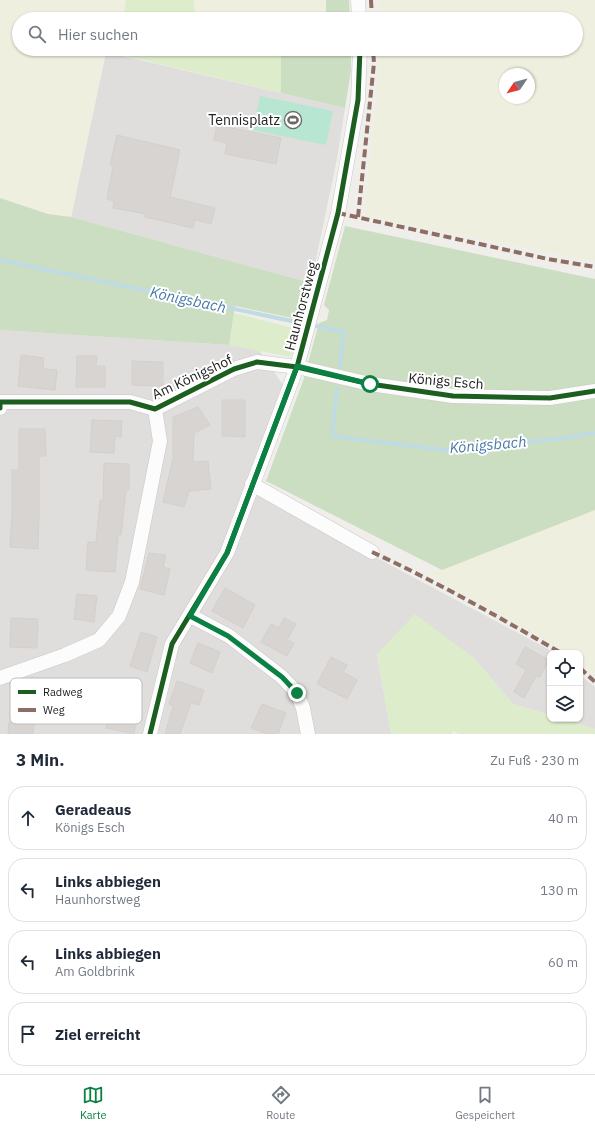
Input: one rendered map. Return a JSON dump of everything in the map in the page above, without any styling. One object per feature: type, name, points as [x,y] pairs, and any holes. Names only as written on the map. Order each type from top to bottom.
[{"type":"street","points":[[358,0],[359,12]]},
{"type":"street","name":"Haunhorstweg","points":[[150,734],[172,644],[227,553],[297,366],[338,213],[358,100],[360,56]]},
{"type":"street","name":"Am Königshof","points":[[0,408],[0,401],[130,402],[155,409],[234,369],[257,362],[297,366]]},
{"type":"street","name":"Königs Esch","points":[[297,366],[370,384],[453,396],[550,398],[595,391]]},
{"type":"street","name":"Am Königshof","points":[[0,678],[65,655],[99,640],[119,616],[132,582],[160,441],[155,409]]},
{"type":"street","points":[[252,484],[372,552]]},
{"type":"street","points":[[190,616],[228,636],[282,677],[297,693],[303,708],[308,734]]},
{"type":"shaded area","points":[[105,56],[123,56],[345,108],[337,159],[311,283],[71,217]]},
{"type":"shaded area","points":[[0,330],[229,345],[259,350],[283,385],[244,487],[549,650],[547,650],[547,714],[513,704],[474,658],[377,654],[391,734],[0,734]]},
{"type":"shaded area","points":[[583,677],[595,687],[595,729],[572,722],[583,722]]},
{"type":"green space","points":[[0,0],[126,0],[124,12],[12,12],[12,56],[105,56],[71,217],[48,214],[0,198]]},
{"type":"green space","points":[[126,0],[194,0],[195,12],[124,12]]},
{"type":"green space","points":[[194,0],[326,0],[326,12],[195,12]]},
{"type":"green space","points":[[326,0],[349,0],[350,12],[326,12]]},
{"type":"green space","points":[[378,0],[595,0],[595,261],[364,216],[379,56],[583,56],[583,12],[379,12]]},
{"type":"green space","points":[[126,56],[281,56],[281,93]]},
{"type":"green space","points":[[281,56],[351,56],[351,70],[345,108],[281,93]]},
{"type":"green space","name":"Tennisplatz","points":[[260,96],[333,111],[326,145],[253,130]]},
{"type":"green space","points":[[0,198],[48,214],[71,217],[311,283],[302,320],[235,306],[229,345],[0,330]]},
{"type":"green space","points":[[345,226],[595,279],[595,510],[442,570],[266,481],[303,381],[319,323],[327,320],[329,310],[324,305]]},
{"type":"green space","points":[[234,313],[301,330],[290,357],[229,345]]},
{"type":"green space","points":[[595,509],[595,675],[583,665],[583,650],[562,650],[427,574]]},
{"type":"green space","points":[[415,614],[474,658],[513,704],[547,714],[547,722],[572,722],[595,729],[595,734],[459,734],[453,731],[452,734],[391,734],[377,654]]},
{"type":"building","points":[[217,125],[281,138],[276,164],[225,154],[227,143],[214,140]]},
{"type":"building","points":[[117,135],[180,150],[170,197],[215,208],[211,224],[195,220],[193,228],[145,217],[146,214],[113,208],[114,201],[107,199],[113,166],[110,165]]},
{"type":"building","points":[[21,355],[44,358],[43,369],[57,370],[55,390],[18,386]]},
{"type":"building","points":[[77,356],[97,356],[96,366],[105,366],[105,387],[76,387]]},
{"type":"building","points":[[132,361],[163,362],[163,386],[132,385]]},
{"type":"building","points":[[222,400],[245,400],[245,437],[222,436]]},
{"type":"building","points":[[198,407],[210,425],[194,433],[193,462],[208,461],[211,489],[189,491],[184,507],[163,502],[173,458],[173,417]]},
{"type":"building","points":[[92,420],[122,421],[121,437],[115,436],[114,453],[90,452]]},
{"type":"building","points":[[19,429],[45,429],[46,456],[39,456],[38,549],[10,547],[12,470],[19,470]]},
{"type":"building","points":[[104,463],[129,464],[129,490],[126,490],[121,535],[118,535],[115,572],[86,570],[88,542],[96,542],[100,500],[103,501]]},
{"type":"building","points":[[149,553],[166,555],[163,567],[170,569],[164,595],[140,589]]},
{"type":"building","points":[[225,588],[255,605],[243,628],[212,611]]},
{"type":"building","points":[[77,594],[97,596],[94,622],[74,619]]},
{"type":"building","points":[[11,618],[38,619],[37,648],[10,647]]},
{"type":"building","points":[[284,618],[296,624],[287,640],[294,643],[287,656],[261,642],[271,624],[279,628]]},
{"type":"building","points":[[141,632],[157,637],[147,672],[130,666]]},
{"type":"building","points":[[198,643],[220,652],[212,673],[190,663]]},
{"type":"building","points":[[525,647],[547,659],[547,664],[540,677],[536,676],[524,698],[514,692],[526,670],[516,664]]},
{"type":"building","points":[[331,657],[347,665],[343,672],[357,680],[347,699],[317,684]]},
{"type":"building","points":[[177,681],[204,690],[199,705],[191,703],[180,734],[165,734],[173,706],[169,704]]},
{"type":"building","points":[[262,704],[286,713],[278,734],[267,734],[251,728]]},
{"type":"building","points":[[9,722],[10,724],[34,724],[33,734],[8,734]]},
{"type":"building","points":[[107,724],[136,724],[134,734],[106,728]]},
{"type":"waterway","name":"Königsbach","points":[[0,260],[344,332],[340,366]]},
{"type":"waterway","name":"Königsbach","points":[[337,389],[332,436],[452,451],[595,433]]},
{"type":"marked path","points":[[371,0],[372,12]]},
{"type":"marked path","points":[[358,217],[374,56]]},
{"type":"marked path","points":[[338,213],[548,259],[595,267]]},
{"type":"marked path","points":[[372,552],[468,600],[556,650]]},
{"type":"marked path","points":[[583,671],[595,682]]},
{"type":"cycle path","points":[[150,734],[172,644],[227,553],[297,367],[338,213],[358,100],[360,56]]},
{"type":"cycle path","points":[[0,408],[0,402],[130,402],[155,409],[234,369],[257,362],[297,367],[370,384],[453,396],[550,398],[595,391]]},
{"type":"place","name":"Tennisplatz","points":[[293,120]]},
{"type":"route","points":[[297,693],[282,677],[228,636],[190,616],[227,553],[297,366],[370,384]]}]
